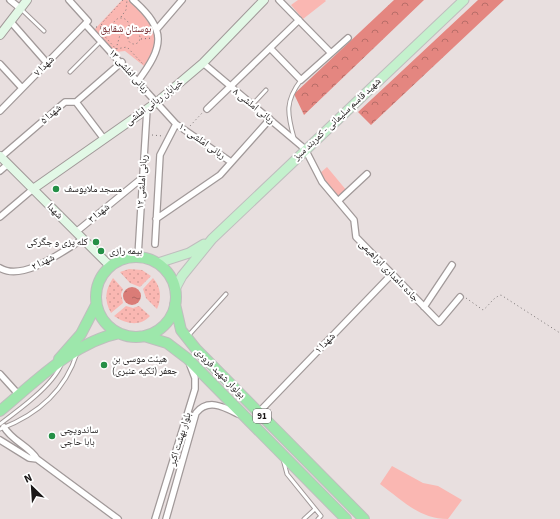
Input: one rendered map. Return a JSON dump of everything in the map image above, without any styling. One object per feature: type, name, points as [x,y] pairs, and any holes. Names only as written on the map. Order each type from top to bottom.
[{"type":"highway","name":"91","points":[[96,304],[104,322],[119,333],[131,337],[144,336],[155,332],[164,325],[172,315],[176,304],[176,289],[169,274],[158,263],[148,258],[138,256]]},
{"type":"highway","points":[[110,266],[118,260],[138,256]]},
{"type":"highway","name":"91","points":[[50,369],[81,334],[96,304],[98,283],[102,274],[110,266]]},
{"type":"highway","name":"بولوار شهید فرودی","points":[[176,304],[181,330],[186,338],[364,519]]},
{"type":"highway","name":"91","points":[[0,412],[50,369],[78,350],[93,341],[119,333]]},
{"type":"highway","name":"بولوار شهید فرودی","points":[[144,336],[167,343],[188,359],[346,519]]},
{"type":"main road","name":"شهید قاسم سلیمانی - کمربند سبز","points":[[212,238],[464,0]]},
{"type":"main road","points":[[158,263],[189,253],[212,238]]},
{"type":"main road","points":[[176,289],[182,276],[212,238]]},
{"type":"street","points":[[10,0],[21,9]]},
{"type":"street","points":[[0,35],[27,0]]},
{"type":"street","points":[[158,28],[182,0]]},
{"type":"street","name":"خیابان ربانی املشی","points":[[33,189],[157,102],[203,63],[264,0]]},
{"type":"street","points":[[279,0],[331,53]]},
{"type":"street","name":"ربانی املشی ۱۳","points":[[72,1],[101,41],[122,62],[157,102]]},
{"type":"street","points":[[136,3],[153,19],[158,28],[156,50],[151,64],[138,81]]},
{"type":"street","points":[[207,109],[299,20]]},
{"type":"street","points":[[11,22],[47,63]]},
{"type":"street","name":"شهدا ۷","points":[[0,110],[87,22]]},
{"type":"street","points":[[270,48],[301,80],[348,38]]},
{"type":"street","name":"شهدا ۵","points":[[1,156],[65,102],[76,102],[122,62]]},
{"type":"street","name":"ربانی املشی ۸","points":[[203,63],[252,105],[294,138],[305,149]]},
{"type":"street","points":[[0,64],[22,88]]},
{"type":"street","points":[[76,102],[104,139]]},
{"type":"street","name":"ربانی املشی ۱۰","points":[[157,102],[176,124],[231,162]]},
{"type":"street","name":"ربانی املشی ۱۲","points":[[138,256],[147,109]]},
{"type":"street","points":[[156,219],[220,175],[270,119]]},
{"type":"street","points":[[155,244],[160,155],[176,124]]},
{"type":"street","name":"جاده دامداری ابراهیمی","points":[[305,149],[322,182],[354,220],[356,237],[439,322],[460,297]]},
{"type":"street","name":"شهدا","points":[[1,156],[110,266]]},
{"type":"street","points":[[0,171],[8,164]]},
{"type":"street","points":[[338,201],[367,174]]},
{"type":"street","name":"شهدا ۳","points":[[76,232],[142,178]]},
{"type":"street","points":[[0,217],[33,189]]},
{"type":"street","name":"شهدا ۲","points":[[0,268],[8,272],[18,272],[47,261],[83,240]]},
{"type":"street","points":[[424,307],[452,265]]},
{"type":"street","name":"شهدا ۱","points":[[259,412],[392,274]]},
{"type":"street","name":"بلوار بهشت اکبر","points":[[156,519],[195,389],[194,378],[188,359]]},
{"type":"street","points":[[0,374],[19,395]]},
{"type":"street","name":"بلوار بهشت اکبر","points":[[166,519],[196,413],[199,409],[215,404],[245,417]]},
{"type":"street","points":[[1,427],[33,453],[37,459],[118,519]]},
{"type":"street","points":[[0,440],[29,458],[37,459]]},
{"type":"lane","points":[[21,9],[44,31]]},
{"type":"lane","points":[[70,72],[101,41]]},
{"type":"lane","points":[[294,138],[289,120],[288,106],[291,94],[301,80]]},
{"type":"lane","points":[[252,105],[266,90]]},
{"type":"lane","points":[[186,338],[226,294]]},
{"type":"lane","points":[[1,427],[27,416],[54,394],[68,377],[78,350]]},
{"type":"lane","points":[[1,427],[46,386],[57,374],[63,361]]},
{"type":"lane","points":[[283,456],[283,464],[287,474],[321,516],[318,519]]},
{"type":"lane","points":[[304,519],[315,509]]},
{"type":"path","points":[[116,49],[100,31],[102,23],[123,0]]},
{"type":"path","points":[[113,26],[117,19],[121,18],[126,10],[127,0],[136,3]]},
{"type":"path","points":[[121,18],[128,21],[128,32]]},
{"type":"path","points":[[87,22],[101,28],[113,26]]},
{"type":"path","points":[[113,26],[114,30],[120,34],[136,32],[140,39]]},
{"type":"path","points":[[130,33],[128,38],[131,44],[136,44],[140,39],[152,38]]},
{"type":"path","points":[[116,49],[120,34]]},
{"type":"path","points":[[152,43],[153,35]]},
{"type":"path","points":[[116,49],[127,47],[144,64],[146,60]]},
{"type":"path","points":[[186,131],[207,109]]},
{"type":"path","points":[[145,135],[169,136]]},
{"type":"path","points":[[460,297],[465,298],[483,310],[488,306],[493,298],[501,295],[560,332]]},
{"type":"green space","name":"بوستان شقایق","points":[[122,0],[128,0],[150,18],[155,27],[156,38],[150,56],[144,66],[125,51],[115,52],[94,30]]},
{"type":"green space","points":[[298,0],[326,1],[303,19],[291,5]]},
{"type":"green space","points":[[394,0],[424,0],[304,115],[294,94]]},
{"type":"green space","points":[[478,0],[504,0],[371,125],[358,112]]},
{"type":"green space","points":[[327,167],[347,191],[339,198],[319,174]]},
{"type":"green space","points":[[129,269],[142,270],[151,276],[140,287],[130,283],[120,272]]},
{"type":"green space","points":[[113,278],[123,289],[121,294],[123,303],[111,313],[107,304],[106,295]]},
{"type":"green space","points":[[153,278],[158,285],[160,293],[160,301],[157,309],[146,298],[143,289]]},
{"type":"green space","points":[[126,306],[133,308],[139,306],[150,316],[142,322],[133,323],[123,321],[114,316]]},
{"type":"green space","points":[[392,466],[423,483],[438,486],[462,500],[448,519],[428,516],[411,508],[380,484]]},
{"type":"water","points":[[132,287],[136,288],[140,292],[140,300],[136,304],[132,305],[128,304],[124,300],[123,296],[124,292],[128,288]]},
{"type":"place","name":"مسجد ملایوسف","points":[[56,189]]},
{"type":"place","name":"کله پزی و جگرکی","points":[[96,242]]},
{"type":"place","name":"بیمه رازی","points":[[101,251]]},
{"type":"place","name":"هيئت موسی بن جعفر (تکیه عنبری)","points":[[104,365]]},
{"type":"place","name":"ساندویچی بابا حاجی","points":[[52,436]]}]
